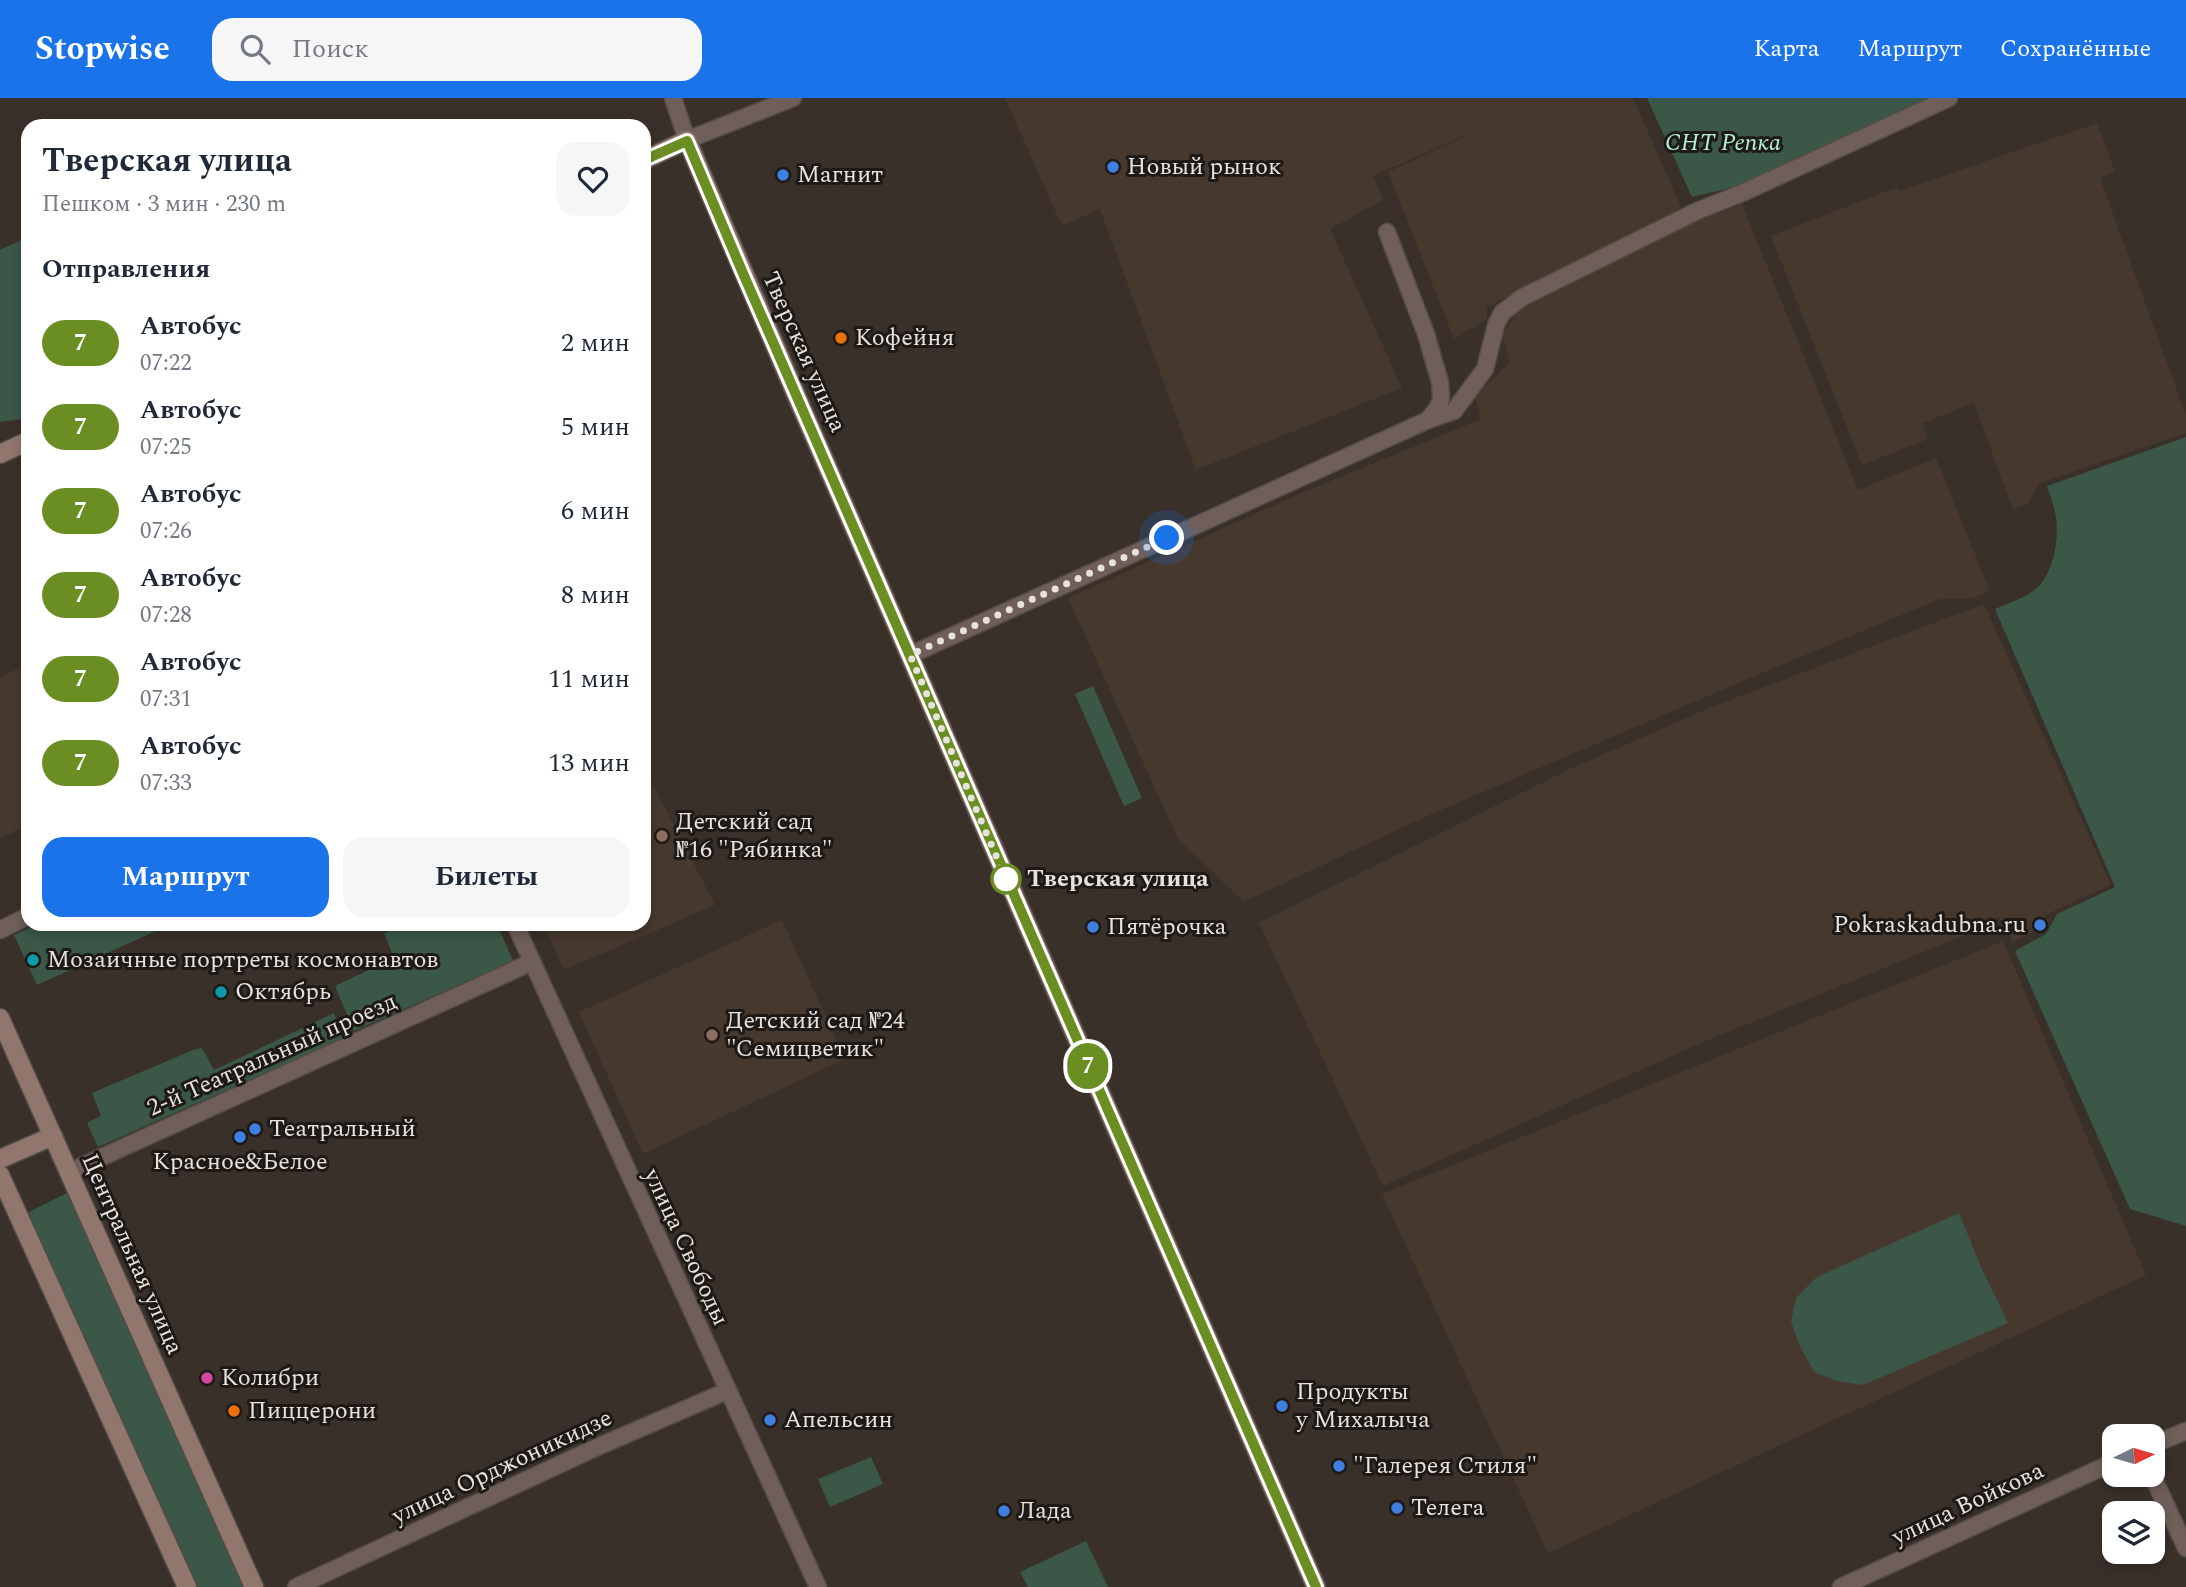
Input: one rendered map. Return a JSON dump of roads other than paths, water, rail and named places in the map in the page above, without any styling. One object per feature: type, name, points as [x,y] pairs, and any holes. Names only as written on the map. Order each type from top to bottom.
[{"type":"main road","points":[[651,157],[687,141]]},
{"type":"main road","name":"Тверская улица","points":[[687,141],[1316,1587]]},
{"type":"main road","points":[[0,454],[21,444]]},
{"type":"main road","name":"Центральная улица","points":[[0,1018],[254,1587]]},
{"type":"main road","points":[[0,1159],[53,1136]]},
{"type":"main road","points":[[0,1175],[187,1587]]},
{"type":"street","name":"Тверская улица","points":[[673,98],[687,141]]},
{"type":"street","points":[[687,141],[793,98]]},
{"type":"street","points":[[910,655],[1428,420],[1454,411],[1485,369],[1496,325],[1502,313],[1521,298],[1697,211],[1950,98]]},
{"type":"street","points":[[1387,232],[1426,334],[1440,382],[1441,399],[1428,420]]},
{"type":"street","points":[[0,930],[21,920]]},
{"type":"street","name":"улица Свободы","points":[[517,931],[818,1587]]},
{"type":"street","name":"2-й Театральный проезд","points":[[69,1172],[532,962]]},
{"type":"street","name":"улица Орджоникидзе","points":[[296,1587],[595,1448],[727,1391]]},
{"type":"street","points":[[2165,1440],[2186,1431]]},
{"type":"street","name":"улица Войкова","points":[[1841,1587],[2102,1467]]},
{"type":"street","points":[[2158,1488],[2186,1548]]},
{"type":"place","name":"Новый рынок","points":[[1113,167]]},
{"type":"place","name":"Магнит","points":[[783,175]]},
{"type":"place","name":"Кофейня","points":[[841,338]]},
{"type":"place","name":"Детский сад №16 \"Рябинка\"","points":[[662,836]]},
{"type":"place","name":"Тверская улица","points":[[1006,879]]},
{"type":"place","name":"Pokraskadubna.ru","points":[[2040,925]]},
{"type":"place","name":"Пятёрочка","points":[[1093,927]]},
{"type":"place","name":"Мозаичные портреты космонавтов","points":[[33,960]]},
{"type":"place","name":"Октябрь","points":[[221,992]]},
{"type":"place","name":"Детский сад №24 \"Семицветик\"","points":[[712,1035]]},
{"type":"place","name":"Театральный","points":[[255,1129]]},
{"type":"place","name":"Красное&Белое","points":[[240,1137]]},
{"type":"place","name":"Колибри","points":[[207,1378]]},
{"type":"place","name":"Продукты у Михалыча","points":[[1282,1406]]},
{"type":"place","name":"Пиццерони","points":[[234,1411]]},
{"type":"place","name":"Апельсин","points":[[770,1420]]},
{"type":"place","name":"\"Галерея Стиля\"","points":[[1339,1466]]},
{"type":"place","name":"Телега","points":[[1397,1508]]},
{"type":"place","name":"Лада","points":[[1004,1511]]},
{"type":"park label","name":"СНТ Репка","points":[[1723,143]]}]
